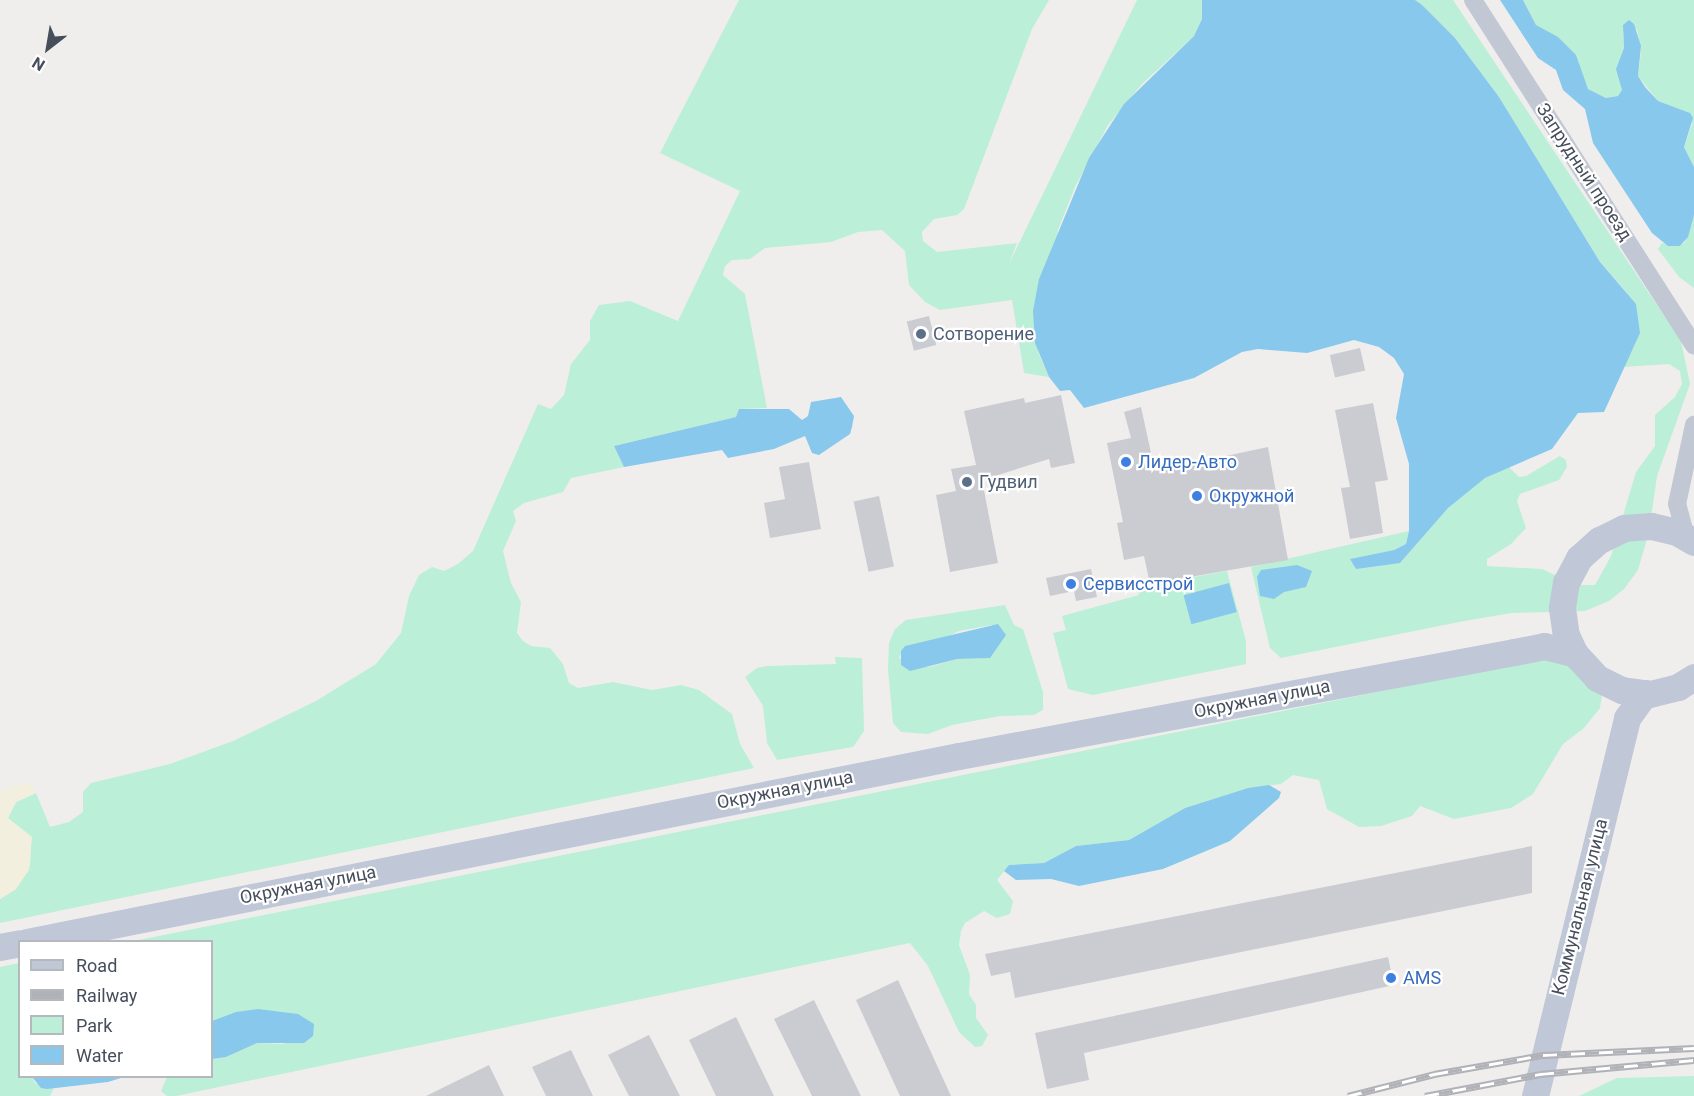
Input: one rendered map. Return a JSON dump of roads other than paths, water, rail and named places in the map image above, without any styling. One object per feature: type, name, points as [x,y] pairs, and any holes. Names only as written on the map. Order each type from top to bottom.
[{"type":"main road","points":[[1690,539],[1655,527],[1624,528],[1599,540],[1579,558],[1566,582],[1562,608],[1564,626],[1575,654],[1598,678],[1615,687],[1645,693],[1678,687],[1694,677]]},
{"type":"main road","points":[[1544,646],[1564,626]]},
{"type":"main road","points":[[1544,646],[1575,654]]},
{"type":"main road","name":"Окружная улица","points":[[37,940],[982,751],[1544,646]]},
{"type":"main road","points":[[1615,687],[1627,718]]},
{"type":"main road","points":[[1627,718],[1645,693]]},
{"type":"main road","name":"Коммунальная улица","points":[[1535,1096],[1627,718]]},
{"type":"main road","points":[[0,947],[18,943]]},
{"type":"street","name":"Запрудный проезд","points":[[1473,0],[1694,345]]},
{"type":"street","points":[[1655,527],[1677,504],[1694,425]]},
{"type":"street","points":[[1677,504],[1690,539]]},
{"type":"water","points":[[1202,0],[1415,0],[1455,38],[1499,97],[1600,262],[1636,304],[1640,333],[1604,412],[1578,413],[1552,449],[1485,478],[1448,508],[1400,563],[1356,569],[1350,559],[1394,550],[1406,544],[1409,531],[1409,464],[1396,418],[1404,374],[1394,358],[1379,347],[1354,340],[1307,353],[1258,349],[1242,352],[1194,378],[1084,408],[1070,390],[1060,391],[1049,377],[1035,343],[1033,311],[1039,279],[1089,158],[1124,104],[1194,36],[1202,19]]},
{"type":"water","points":[[1500,0],[1523,0],[1536,25],[1558,37],[1576,55],[1588,89],[1606,98],[1618,96],[1622,90],[1616,69],[1624,48],[1623,25],[1629,20],[1634,24],[1641,46],[1638,76],[1658,101],[1690,113],[1693,118],[1684,147],[1694,167],[1694,215],[1688,237],[1680,246],[1668,246],[1652,233],[1593,143],[1585,109],[1563,90],[1556,70],[1538,58]]},
{"type":"water","points":[[841,397],[854,416],[850,434],[819,455],[812,453],[805,436],[774,449],[728,458],[722,450],[624,467],[614,446],[736,417],[739,409],[789,409],[802,420],[808,416],[811,402]]},
{"type":"water","points":[[1297,565],[1312,571],[1306,587],[1284,592],[1274,599],[1260,596],[1257,577],[1261,570]]},
{"type":"water","points":[[1229,583],[1237,612],[1191,624],[1184,595]]},
{"type":"water","points":[[998,624],[1006,635],[990,658],[957,659],[910,671],[901,665],[901,651],[905,646]]},
{"type":"water","points":[[1269,785],[1281,792],[1279,798],[1230,841],[1163,869],[1079,886],[1051,879],[1016,880],[1004,871],[1009,865],[1044,863],[1076,846],[1129,840],[1185,808],[1248,788]]},
{"type":"water","points":[[258,1009],[298,1014],[314,1024],[313,1036],[304,1043],[257,1043],[226,1057],[213,1059],[213,1021],[236,1012]]},
{"type":"water","points":[[33,1078],[121,1078],[108,1082],[41,1088]]},
{"type":"railway","points":[[1348,1096],[1434,1074],[1543,1055],[1694,1048]]},
{"type":"railway","points":[[1425,1096],[1540,1074],[1694,1060]]},
{"type":"place","name":"Сотворение","points":[[921,334]]},
{"type":"place","name":"Лидер-Авто","points":[[1126,462]]},
{"type":"place","name":"Гудвил","points":[[967,482]]},
{"type":"place","name":"Окружной","points":[[1197,496]]},
{"type":"place","name":"Сервисстрой","points":[[1071,584]]},
{"type":"place","name":"AMS","points":[[1391,978]]}]
